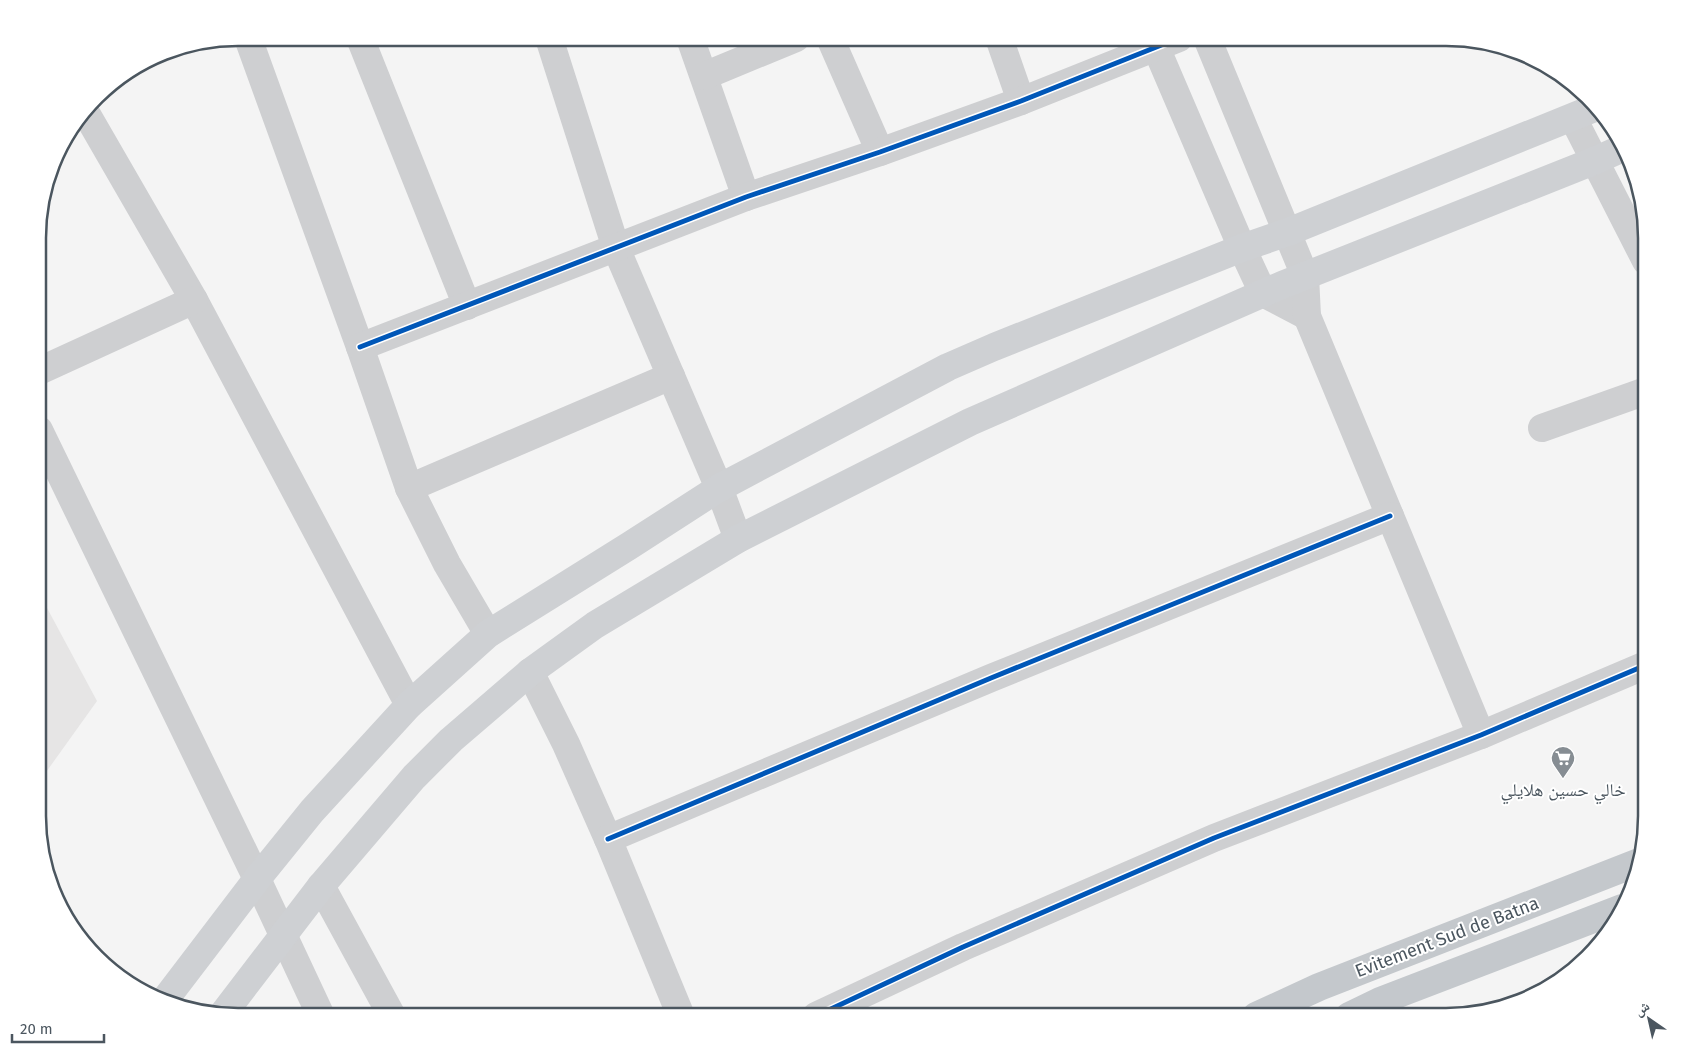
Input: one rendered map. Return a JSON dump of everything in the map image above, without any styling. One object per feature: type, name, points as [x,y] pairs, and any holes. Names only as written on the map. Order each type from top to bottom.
[{"type":"highway","name":"Evitement Sud de Batna","points":[[1273,1008],[1319,987],[1631,865]]},
{"type":"highway","name":"Evitement Sud de Batna","points":[[1366,1008],[1612,912]]},
{"type":"main road","points":[[169,995],[257,879],[312,811],[409,705],[488,634],[719,488],[948,368],[994,347],[1242,248],[1288,232],[1582,113]]},
{"type":"main road","points":[[228,1007],[321,886],[414,778],[451,740],[530,672],[595,625],[738,539],[970,422],[1264,293],[1617,151]]},
{"type":"street","points":[[251,46],[409,488],[447,564],[488,634]]},
{"type":"street","points":[[363,46],[467,306]]},
{"type":"street","points":[[552,46],[616,248],[719,488],[738,539]]},
{"type":"street","points":[[693,46],[746,197]]},
{"type":"street","points":[[704,76],[777,46]]},
{"type":"street","points":[[834,46],[880,152]]},
{"type":"street","points":[[1003,46],[1021,101]]},
{"type":"street","points":[[360,347],[746,197],[880,152],[1021,101],[1150,46]]},
{"type":"street","points":[[1164,46],[1242,248],[1264,293],[1307,316]]},
{"type":"street","points":[[1210,46],[1305,276],[1307,316],[1481,735]]},
{"type":"street","points":[[1582,113],[1594,161],[1638,246]]},
{"type":"street","points":[[89,118],[194,300],[409,705]]},
{"type":"street","points":[[46,368],[194,300]]},
{"type":"street","points":[[409,488],[671,376]]},
{"type":"street","points":[[1542,428],[1638,394]]},
{"type":"street","points":[[46,444],[257,879],[317,1008]]},
{"type":"street","points":[[608,839],[1000,674],[1390,516]]},
{"type":"street","points":[[833,1008],[963,947],[1205,842],[1481,735],[1638,668]]},
{"type":"street","points":[[530,672],[566,744],[608,839],[678,1008]]},
{"type":"street","points":[[321,886],[388,1008]]},
{"type":"shaded area","points":[[46,606],[97,701],[46,772]]},
{"type":"cycle path","points":[[360,347],[746,197],[880,152],[1021,101],[1159,46]]},
{"type":"cycle path","points":[[608,839],[991,678],[1390,516]]},
{"type":"cycle path","points":[[833,1008],[963,947],[1214,838],[1481,735],[1638,668]]},
{"type":"place","name":"خالي حسين هلايلي","points":[[1563,779]]}]
